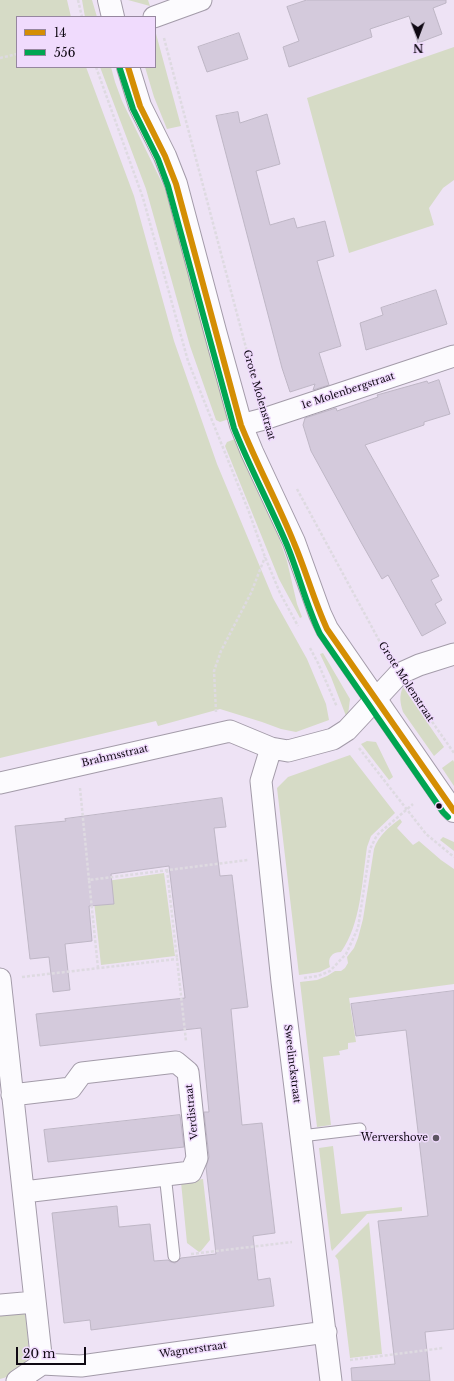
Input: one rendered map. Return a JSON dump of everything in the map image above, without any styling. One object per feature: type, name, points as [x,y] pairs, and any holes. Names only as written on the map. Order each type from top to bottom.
[{"type":"street","points":[[109,0],[113,16]]},
{"type":"street","points":[[156,16],[201,0]]},
{"type":"street","points":[[128,68],[140,106],[165,156],[176,184],[241,425],[294,542],[320,614],[327,629],[454,811]]},
{"type":"street","name":"1e Molenbergstraat","points":[[241,425],[264,419],[454,356]]},
{"type":"street","points":[[399,674],[419,665],[454,654]]},
{"type":"street","name":"Brahmsstraat","points":[[0,783],[218,732],[230,731],[271,748],[288,751],[333,739],[347,730],[375,698],[399,674]]},
{"type":"street","name":"Sweelinckstraat","points":[[271,748],[261,781],[282,982],[330,1372]]},
{"type":"street","points":[[0,979],[42,1364],[17,1381]]},
{"type":"street","points":[[12,1095],[71,1088],[82,1073],[176,1062],[183,1068]]},
{"type":"street","name":"Verdistraat","points":[[24,1192],[191,1172],[197,1158],[188,1072],[183,1068]]},
{"type":"street","points":[[0,1305],[35,1302]]},
{"type":"street","name":"Wagnerstraat","points":[[42,1364],[82,1366],[326,1332]]},
{"type":"lane","points":[[301,1136],[360,1129]]},
{"type":"lane","points":[[165,1174],[174,1256]]},
{"type":"path","points":[[78,0],[82,16]]},
{"type":"path","name":"Grote Molenstraat","points":[[156,16],[251,368]]},
{"type":"path","points":[[0,58],[16,54]]},
{"type":"path","name":"Grote Molenstraat","points":[[294,484],[382,646],[399,674],[454,753]]},
{"type":"path","points":[[218,732],[214,698],[214,671],[221,651],[251,593],[265,557]]},
{"type":"path","points":[[78,765],[98,968]]},
{"type":"path","points":[[282,982],[318,976],[330,971],[346,954],[358,928],[370,849],[373,842],[377,835],[414,804]]},
{"type":"path","points":[[89,880],[269,857]]},
{"type":"path","points":[[167,870],[188,1060],[183,1068]]},
{"type":"path","points":[[0,979],[177,959]]},
{"type":"path","points":[[174,1256],[314,1239]]},
{"type":"path","points":[[330,1372],[443,1348]]},
{"type":"green space","points":[[0,0],[67,0],[71,16],[16,16],[16,68],[86,68],[134,196],[174,341],[217,464],[273,598],[307,659],[326,704],[329,720],[296,732],[281,729],[220,709],[158,726],[156,721],[0,758]]},
{"type":"green space","points":[[82,0],[92,0],[97,16],[85,16]]},
{"type":"green space","points":[[128,0],[148,0],[150,6]]},
{"type":"green space","points":[[156,34],[181,126],[167,129],[154,97],[145,68],[156,68]]},
{"type":"green space","points":[[454,47],[454,180],[443,188],[429,208],[434,225],[349,253],[307,98]]},
{"type":"green space","points":[[100,68],[111,68],[122,101],[165,189],[229,419],[220,422],[216,420],[190,346],[146,189]]},
{"type":"green space","points":[[235,439],[247,469],[279,538],[287,561],[297,604],[302,617],[300,618],[279,579],[225,446],[227,442]]},
{"type":"green space","points":[[323,653],[350,699],[348,715],[346,716],[331,677],[320,654]]},
{"type":"green space","points":[[403,687],[444,747],[434,756],[403,712],[400,699]]},
{"type":"green space","points":[[367,741],[376,742],[393,777],[389,780],[361,744]]},
{"type":"green space","points":[[350,755],[395,813],[371,836],[367,847],[360,902],[353,929],[348,941],[341,952],[335,953],[331,956],[329,961],[330,967],[320,972],[299,975],[277,788],[288,777]]},
{"type":"green space","points":[[453,760],[454,762],[454,786],[442,768]]},
{"type":"green space","points":[[400,819],[402,822],[397,828],[413,845],[419,841],[454,869],[454,984],[349,998],[356,1042],[348,1043],[348,1049],[339,1051],[340,1055],[323,1057],[331,1125],[317,1127],[300,982],[317,980],[345,968],[348,963],[347,957],[354,948],[363,919],[374,849],[381,836]]},
{"type":"green space","points":[[443,837],[454,842],[454,851],[440,840]]},
{"type":"green space","points":[[164,873],[175,956],[101,965],[92,883]]},
{"type":"green space","points":[[333,1146],[341,1214],[402,1207],[402,1211],[367,1214],[332,1251],[319,1148]]},
{"type":"green space","points":[[203,1179],[210,1240],[199,1252],[187,1243],[181,1182]]},
{"type":"green space","points":[[369,1222],[382,1354],[350,1358],[338,1260],[335,1256]]},
{"type":"green space","points":[[25,1311],[28,1356],[21,1368],[9,1376],[0,1379],[0,1314]]},
{"type":"building","points":[[307,0],[446,0],[446,3],[433,8],[442,34],[418,43],[409,16],[370,29],[372,37],[289,67],[283,47],[299,41],[287,7]]},
{"type":"building","points":[[239,33],[248,59],[207,72],[198,47]]},
{"type":"building","points":[[238,112],[240,123],[267,114],[280,164],[256,171],[270,225],[294,218],[297,228],[325,221],[334,256],[317,261],[341,346],[319,353],[329,385],[313,390],[315,384],[290,392],[282,368],[216,116]]},
{"type":"building","points":[[436,290],[447,324],[366,350],[360,323],[383,315],[381,308]]},
{"type":"building","points":[[439,380],[450,414],[424,422],[424,425],[365,445],[439,576],[431,580],[442,600],[435,604],[446,623],[422,636],[388,575],[382,579],[362,544],[311,451],[303,425],[305,418],[336,408],[337,411],[378,397],[377,395],[427,381],[428,383]]},
{"type":"building","points":[[222,798],[226,827],[214,828],[220,876],[232,875],[248,1007],[231,1009],[242,1125],[262,1123],[275,1233],[253,1236],[258,1280],[270,1278],[274,1306],[91,1330],[90,1320],[64,1323],[52,1213],[117,1206],[119,1227],[150,1224],[154,1261],[168,1260],[175,1263],[181,1258],[216,1254],[206,1167],[209,1157],[204,1112],[209,1112],[201,1028],[40,1046],[36,1014],[185,998],[169,866],[111,874],[114,904],[89,906],[92,941],[65,944],[70,990],[53,992],[49,957],[30,959],[15,826],[66,821],[65,819]]},
{"type":"building","name":"Wervershove","points":[[454,991],[454,1329],[425,1332],[430,1381],[352,1381],[351,1368],[395,1364],[378,1221],[428,1216],[406,1030],[356,1036],[351,1004]]},
{"type":"building","points":[[180,1115],[184,1147],[48,1162],[44,1130]]},
{"type":"transit line","name":"14","points":[[128,68],[140,106],[165,156],[176,184],[241,425],[288,528],[322,618],[327,629],[454,811]]},
{"type":"transit line","name":"556","points":[[120,69],[133,109],[158,159],[168,186],[234,428],[287,545],[315,623],[320,634],[443,812],[448,817]]},
{"type":"place","name":"Wervershove","points":[[436,1138]]}]
